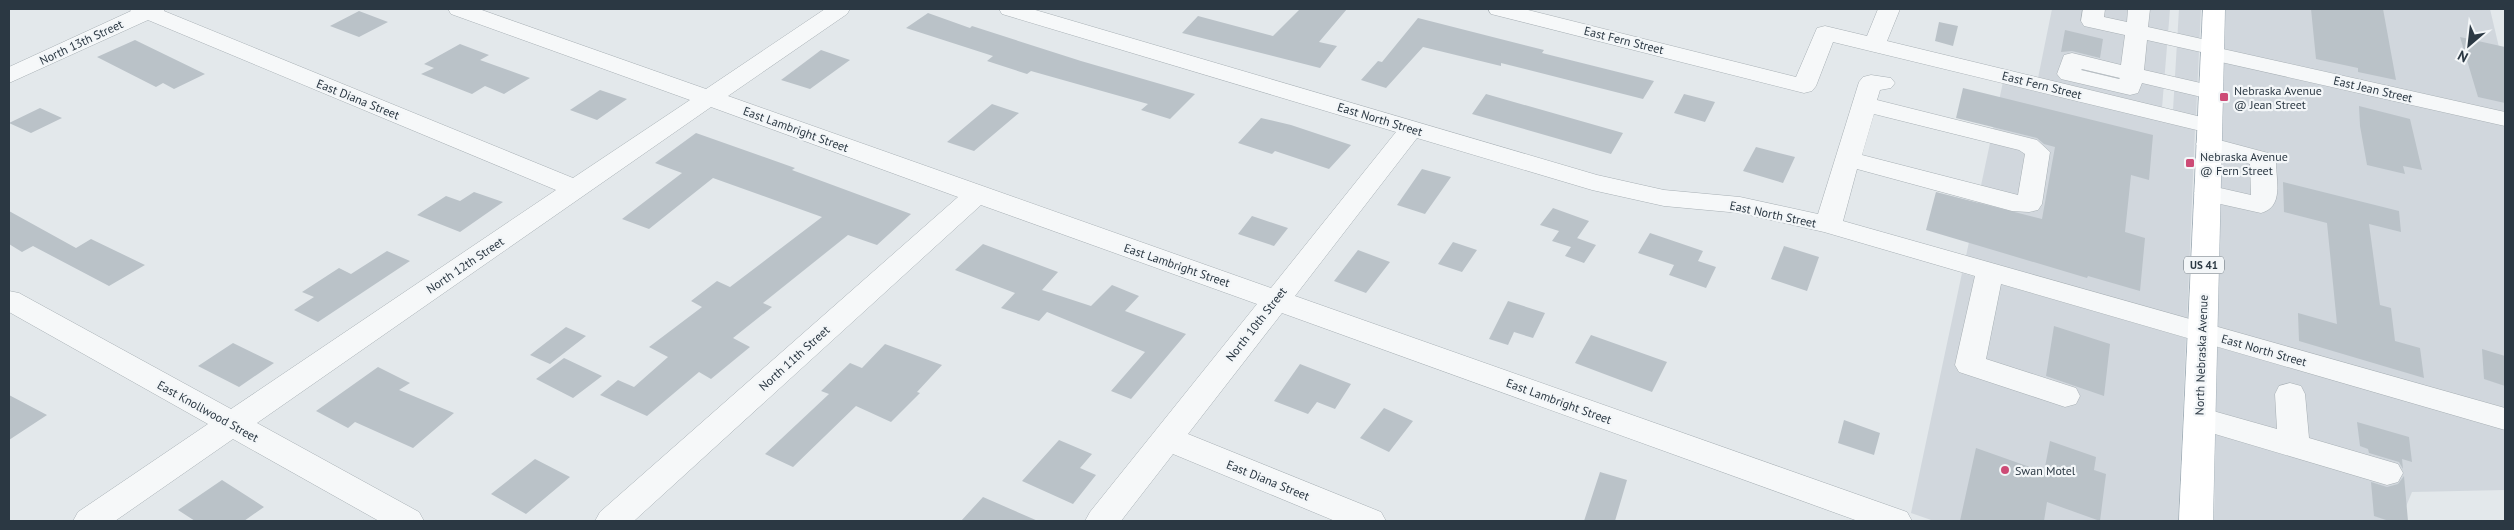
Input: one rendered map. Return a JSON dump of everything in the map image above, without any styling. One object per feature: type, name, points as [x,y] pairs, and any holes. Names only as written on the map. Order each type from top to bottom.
[{"type":"main road","name":"North Nebraska Avenue","points":[[2196,521],[2208,135],[2214,9]]},
{"type":"street","name":"East Lambright Street","points":[[459,9],[1895,521]]},
{"type":"street","name":"North 12th Street","points":[[90,521],[839,9]]},
{"type":"street","name":"East North Street","points":[[1010,9],[1592,182],[1664,198],[1740,205],[1828,226],[2505,419]]},
{"type":"street","name":"East Fern Street","points":[[1499,9],[1804,86],[1825,33],[1875,44],[2130,89],[2208,135],[2259,158],[2263,162],[2264,202],[2261,205],[2253,205],[2206,193]]},
{"type":"street","points":[[1875,44],[1889,9]]},
{"type":"street","name":"East Jean Street","points":[[2094,9],[2092,21],[2505,119]]},
{"type":"street","points":[[2139,9],[2130,89],[2210,92]]},
{"type":"street","name":"North 13th Street","points":[[9,76],[147,10]]},
{"type":"street","name":"East Diana Street","points":[[147,10],[576,189]]},
{"type":"street","points":[[1828,226],[1871,82],[1882,83]]},
{"type":"street","points":[[1848,159],[2012,203],[2029,204],[2038,152],[2028,145],[1864,104]]},
{"type":"street","name":"North 10th Street","points":[[1102,521],[1412,128]]},
{"type":"street","name":"North 11th Street","points":[[612,521],[977,194]]},
{"type":"street","points":[[1990,272],[1970,365],[2065,396]]},
{"type":"street","name":"East Knollwood Street","points":[[9,300],[407,521]]},
{"type":"street","points":[[2290,394],[2294,446]]},
{"type":"street","points":[[2199,418],[2387,473]]},
{"type":"street","name":"East Diana Street","points":[[1167,438],[1351,518]]},
{"type":"shaded area","points":[[2052,9],[2170,9],[2162,108],[2038,78]]},
{"type":"shaded area","points":[[2179,9],[2201,9],[2196,116],[2173,110]]},
{"type":"shaded area","points":[[2224,9],[2490,9],[2505,73],[2505,113],[2223,50]]},
{"type":"shaded area","points":[[2223,61],[2505,125],[2505,409],[2217,328]]},
{"type":"shaded area","points":[[2003,82],[2195,129],[2187,320],[1966,256]]},
{"type":"shaded area","points":[[1962,273],[2186,338],[2178,521],[1934,521],[1911,513]]},
{"type":"shaded area","points":[[2217,347],[2505,429],[2505,490],[2412,492],[2400,521],[2214,521]]},
{"type":"building","points":[[1300,9],[1347,9],[1319,42],[1337,46],[1320,68],[1182,33],[1198,16],[1273,36]]},
{"type":"building","points":[[2311,9],[2383,9],[2396,80],[2358,72],[2358,68],[2316,59]]},
{"type":"building","points":[[359,11],[388,22],[359,37],[330,26]]},
{"type":"building","points":[[928,13],[970,28],[972,26],[1081,61],[1195,94],[1170,119],[1141,110],[1148,104],[1031,71],[1027,74],[987,61],[993,56],[906,28]]},
{"type":"building","points":[[1418,18],[1544,50],[1542,53],[1654,81],[1643,99],[1501,63],[1501,66],[1423,47],[1386,88],[1361,80],[1378,61],[1382,62]]},
{"type":"building","points":[[1939,22],[1958,26],[1953,46],[1935,41]]},
{"type":"building","points":[[2065,30],[2103,39],[2100,58],[2072,51],[2061,52]]},
{"type":"building","points":[[2460,37],[2505,47],[2505,103],[2478,97]]},
{"type":"building","points":[[135,40],[205,74],[174,89],[163,83],[156,87],[97,57]]},
{"type":"building","points":[[460,44],[489,55],[480,60],[530,78],[504,94],[485,86],[472,94],[421,74],[434,68],[424,64]]},
{"type":"building","points":[[821,50],[850,60],[810,89],[781,80]]},
{"type":"building","points":[[1963,88],[2153,135],[2149,180],[2131,175],[2125,232],[2145,238],[2140,291],[2088,276],[2087,278],[1926,230],[1936,192],[2042,219],[2055,147],[2044,144],[2037,138],[1956,118]]},
{"type":"building","points":[[600,90],[627,99],[597,120],[570,110]]},
{"type":"building","points":[[1486,94],[1623,133],[1611,154],[1472,114]]},
{"type":"building","points":[[1684,94],[1715,102],[1705,122],[1674,113]]},
{"type":"building","points":[[992,104],[1019,113],[974,151],[947,142]]},
{"type":"building","points":[[2359,106],[2410,119],[2422,170],[2403,166],[2405,174],[2367,165],[2360,126]]},
{"type":"building","points":[[40,108],[62,118],[31,133],[9,123]]},
{"type":"building","points":[[1261,118],[1291,125],[1351,145],[1329,169],[1275,151],[1272,154],[1238,143]]},
{"type":"building","points":[[696,133],[795,168],[792,170],[911,214],[877,245],[848,235],[763,303],[772,307],[733,338],[750,347],[711,379],[699,372],[647,416],[600,395],[618,380],[634,387],[668,357],[649,347],[702,307],[691,301],[717,281],[730,287],[822,217],[713,178],[649,229],[622,219],[682,173],[655,163]]},
{"type":"building","points":[[1756,147],[1795,157],[1783,183],[1743,171]]},
{"type":"building","points":[[1422,169],[1451,177],[1425,214],[1397,205]]},
{"type":"building","points":[[2283,182],[2399,211],[2401,232],[2369,224],[2380,305],[2391,308],[2395,341],[2420,348],[2424,378],[2299,341],[2298,313],[2337,324],[2327,223],[2284,212]]},
{"type":"building","points":[[474,192],[503,202],[460,232],[417,215],[446,196],[460,201]]},
{"type":"building","points":[[1553,208],[1589,221],[1571,247],[1552,241],[1559,231],[1540,225]]},
{"type":"building","points":[[9,211],[76,248],[91,239],[145,265],[109,286],[33,246],[22,252],[9,244]]},
{"type":"building","points":[[1252,216],[1288,228],[1274,246],[1238,234]]},
{"type":"building","points":[[1650,233],[1703,251],[1698,261],[1716,267],[1706,288],[1669,275],[1674,265],[1638,253]]},
{"type":"building","points":[[1577,238],[1596,245],[1584,263],[1565,256]]},
{"type":"building","points":[[1453,242],[1477,250],[1462,272],[1438,264]]},
{"type":"building","points":[[983,244],[1058,272],[1042,290],[1091,306],[1112,285],[1139,296],[1125,311],[1186,334],[1131,399],[1111,391],[1145,352],[1047,312],[1039,321],[1001,308],[1015,293],[955,270]]},
{"type":"building","points":[[1784,246],[1819,257],[1807,291],[1771,279]]},
{"type":"building","points":[[1358,250],[1390,262],[1366,293],[1334,281]]},
{"type":"building","points":[[387,251],[410,261],[318,322],[294,310],[314,297],[302,292],[339,268],[351,274]]},
{"type":"building","points":[[1508,301],[1545,313],[1533,338],[1514,332],[1508,345],[1489,339]]},
{"type":"building","points":[[2054,326],[2110,344],[2104,396],[2046,376]]},
{"type":"building","points":[[566,327],[586,336],[550,364],[530,355]]},
{"type":"building","points":[[1591,335],[1667,362],[1652,392],[1575,363]]},
{"type":"building","points":[[233,343],[274,363],[239,387],[198,366]]},
{"type":"building","points":[[885,344],[942,365],[917,392],[920,393],[891,422],[856,406],[793,467],[765,454],[829,394],[821,391],[850,363],[862,368]]},
{"type":"building","points":[[2482,349],[2505,356],[2505,386],[2484,379]]},
{"type":"building","points":[[564,358],[602,376],[573,398],[536,379]]},
{"type":"building","points":[[1300,364],[1351,384],[1335,409],[1317,402],[1308,414],[1274,401]]},
{"type":"building","points":[[378,367],[410,383],[399,390],[454,413],[413,448],[355,422],[348,428],[316,411]]},
{"type":"building","points":[[9,395],[47,415],[9,440]]},
{"type":"building","points":[[1384,408],[1413,421],[1389,452],[1360,438]]},
{"type":"building","points":[[1844,420],[1880,433],[1874,455],[1838,443]]},
{"type":"building","points":[[2357,422],[2409,437],[2412,462],[2402,459],[2403,469],[2399,462],[2369,453],[2368,449],[2360,446]]},
{"type":"building","points":[[1059,440],[1092,454],[1080,468],[1096,475],[1073,504],[1022,481]]},
{"type":"building","name":"Swan Motel","points":[[2050,441],[2096,457],[2094,470],[2106,474],[2100,521],[2047,502],[2044,521],[1960,521],[1976,448],[2044,472]]},
{"type":"building","points":[[535,459],[570,477],[526,514],[491,494]]},
{"type":"building","points":[[1600,472],[1627,480],[1615,521],[1584,521]]},
{"type":"building","points":[[2404,476],[2408,521],[2389,521],[2374,516],[2371,482],[2387,487],[2398,484]]},
{"type":"building","points":[[222,480],[264,507],[244,521],[195,521],[178,510]]},
{"type":"building","points":[[983,497],[1038,521],[961,521]]},
{"type":"place","name":"Nebraska Avenue @ Jean Street","points":[[2224,97]]},
{"type":"place","name":"Nebraska Avenue @ Fern Street","points":[[2190,163]]},
{"type":"place","name":"Swan Motel","points":[[2005,470]]}]
